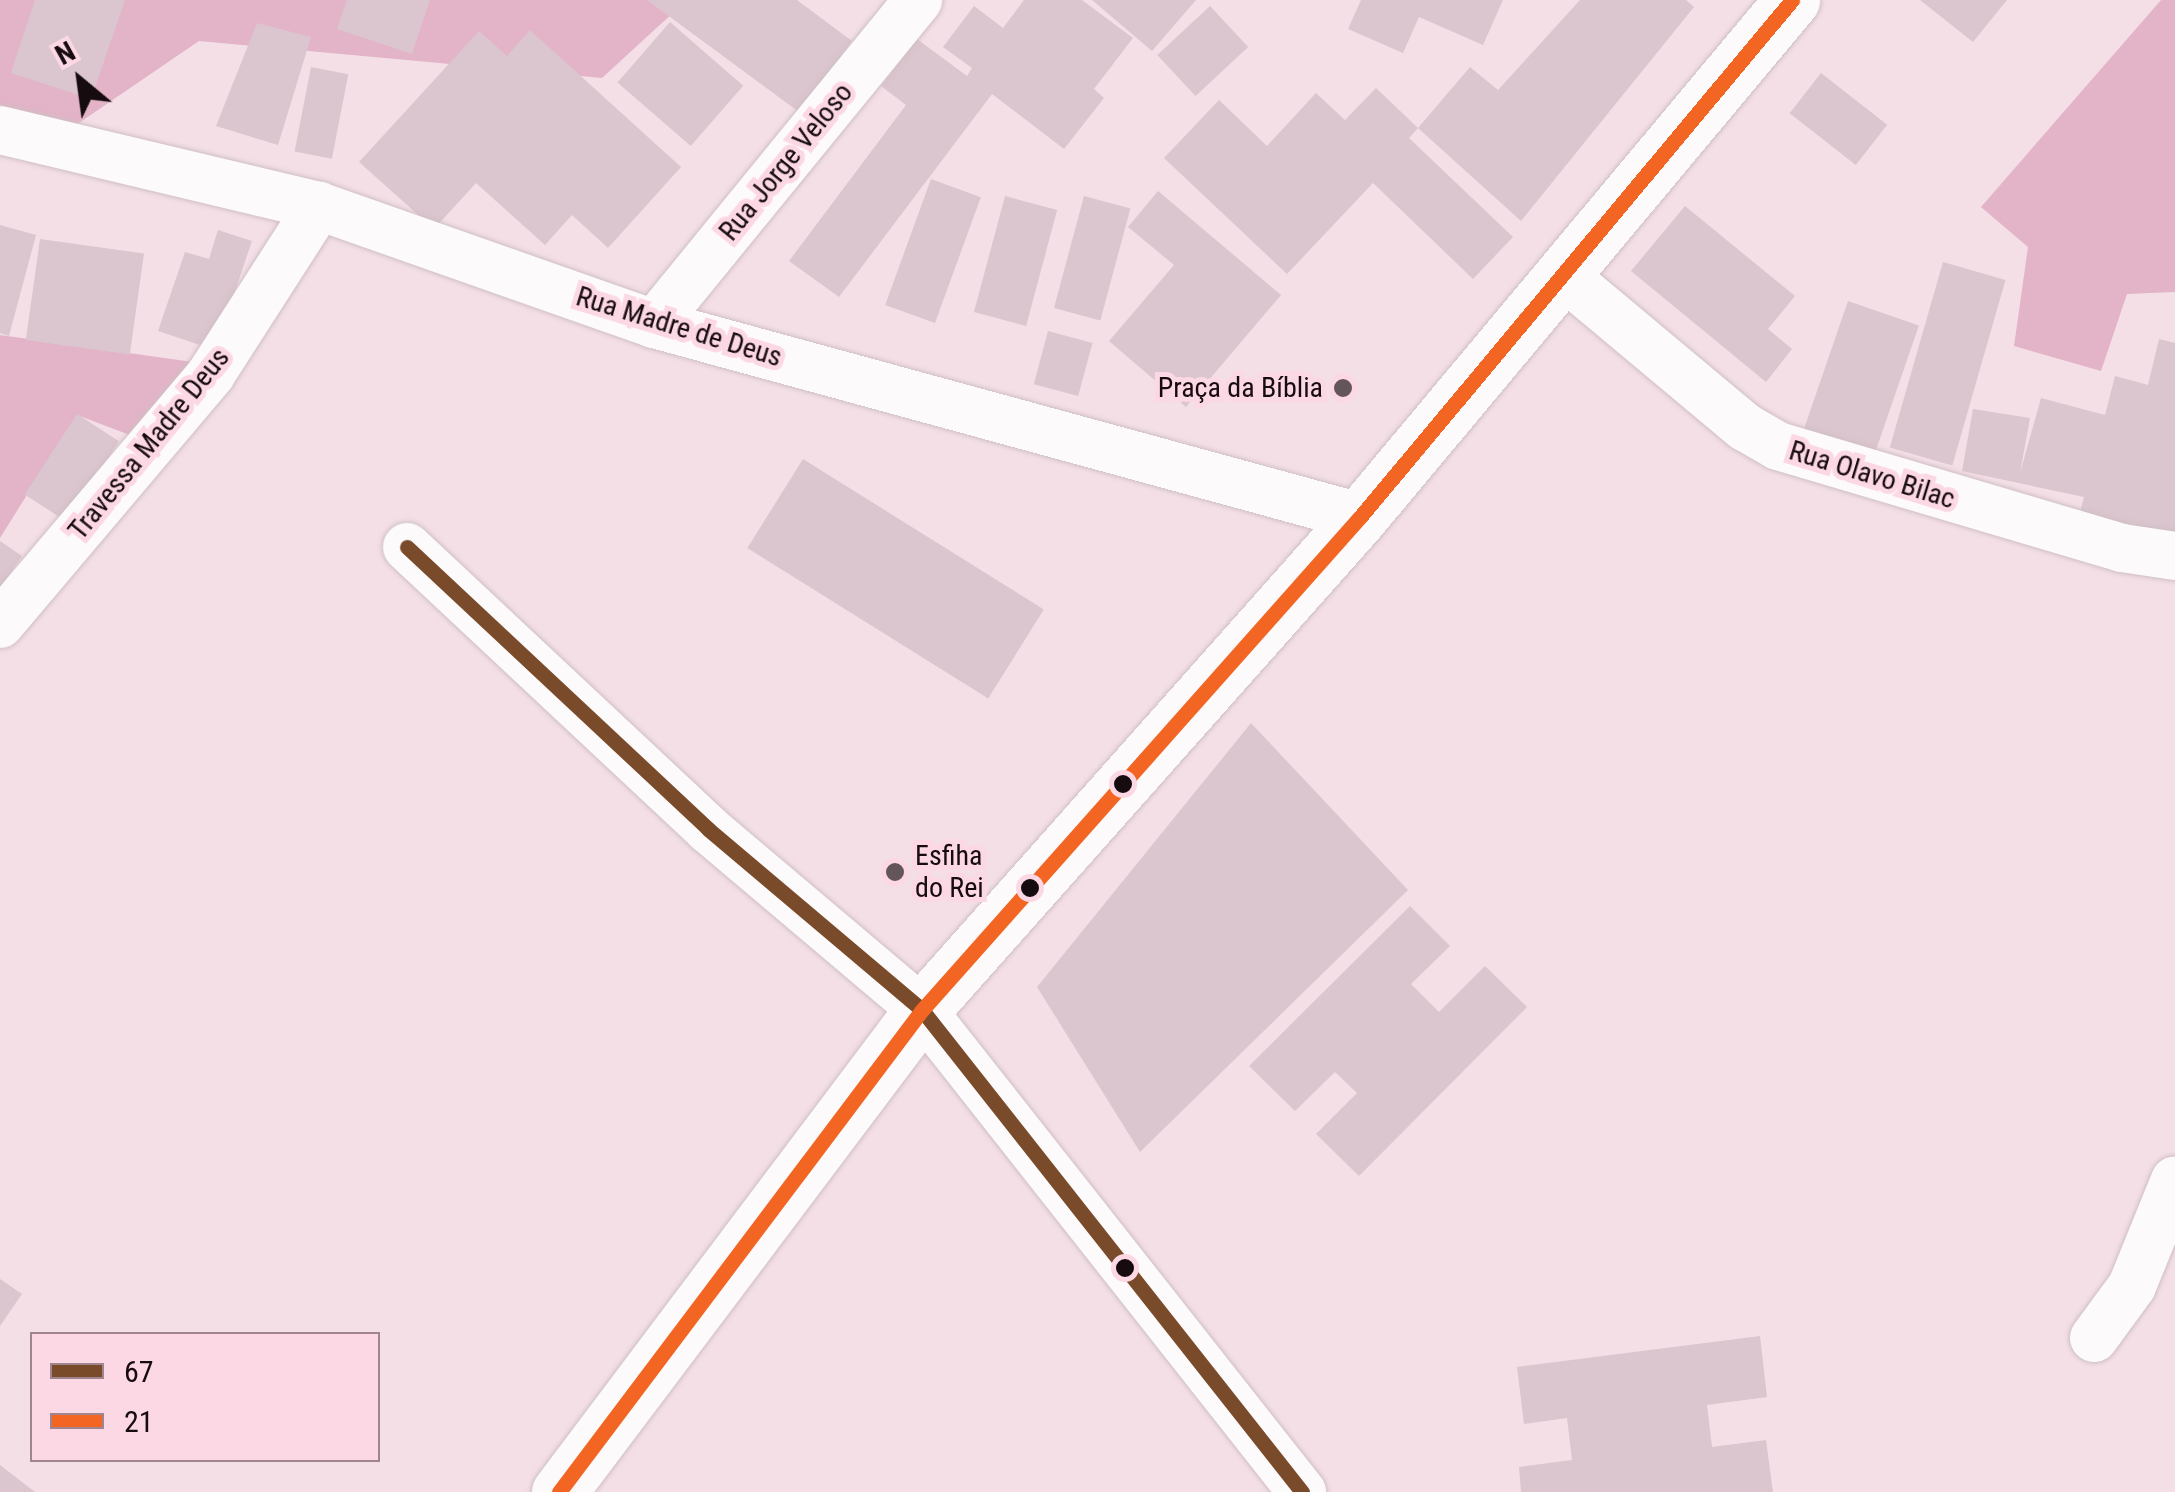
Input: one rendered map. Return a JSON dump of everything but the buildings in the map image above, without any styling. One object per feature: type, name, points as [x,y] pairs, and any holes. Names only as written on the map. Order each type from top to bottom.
[{"type":"street","name":"Rua Jorge Veloso","points":[[654,324],[918,0]]},
{"type":"street","points":[[589,1480],[922,1010],[1360,517],[1792,0]]},
{"type":"street","name":"Rua Madre de Deus","points":[[0,130],[319,206],[654,324],[1360,517]]},
{"type":"street","name":"Travessa Madre Deus","points":[[0,624],[211,374],[319,206]]},
{"type":"street","name":"Rua Olavo Bilac","points":[[1563,276],[1745,427],[1778,446],[2103,543],[2175,556]]},
{"type":"street","points":[[408,547],[708,830],[922,1010],[1302,1492]]},
{"type":"street","points":[[2094,1338],[2132,1286],[2175,1180]]},
{"type":"shaded area","points":[[0,0],[687,0],[602,78],[199,41],[73,127],[0,110]]},
{"type":"shaded area","points":[[2161,0],[2175,0],[2175,292],[2127,294],[2101,371],[2014,346],[2028,247],[1981,207]]},
{"type":"shaded area","points":[[0,335],[193,362],[135,437],[77,415],[0,538]]},
{"type":"transit line","name":"21","points":[[559,1492],[922,1010],[1360,517],[1792,0]]},
{"type":"transit line","name":"67","points":[[407,547],[708,829],[922,1010],[1302,1492]]},
{"type":"place","name":"Praça da Bíblia","points":[[1343,388]]},
{"type":"place","name":"Esfiha do Rei","points":[[895,872]]}]
